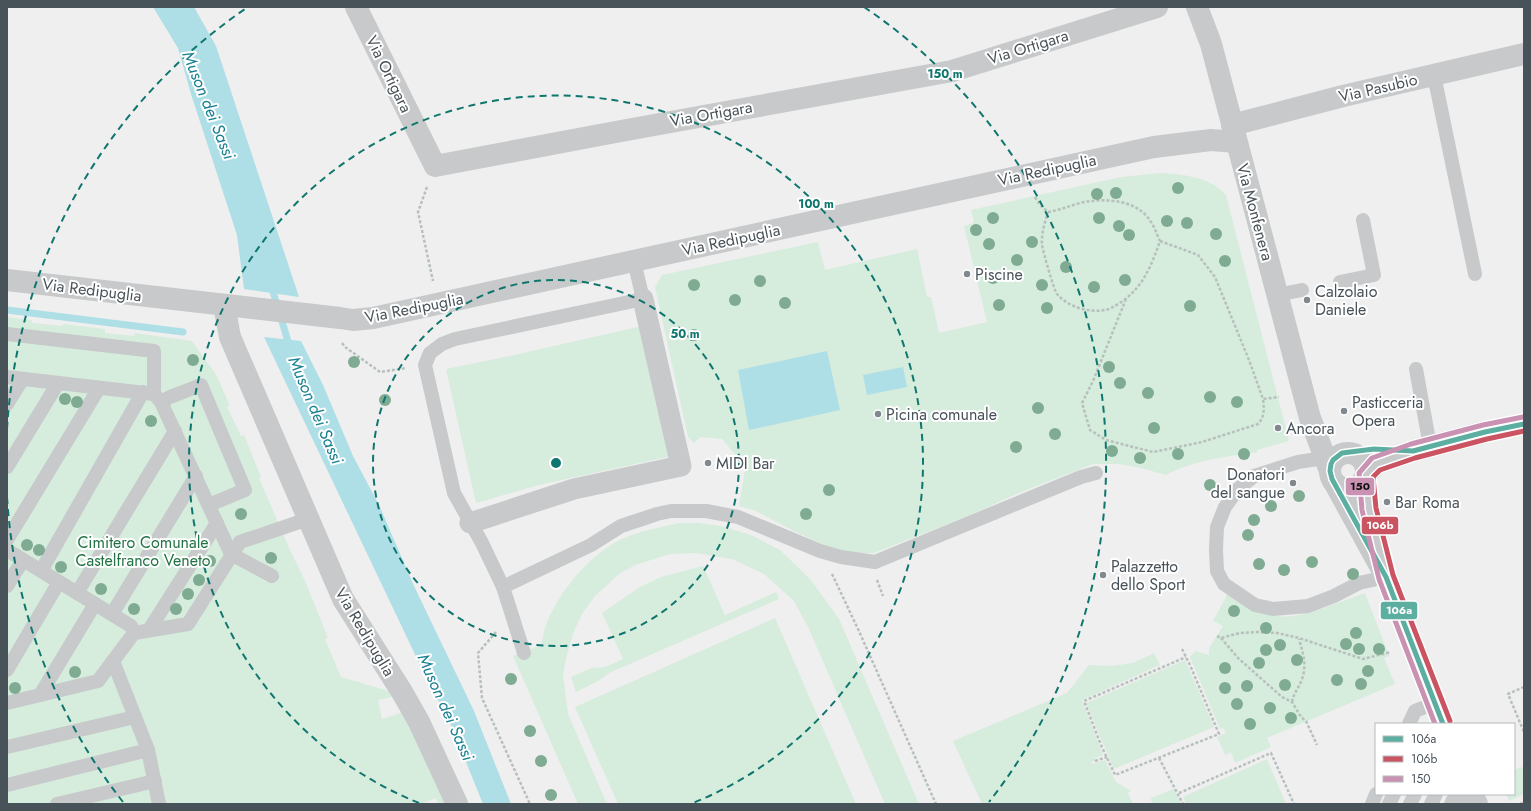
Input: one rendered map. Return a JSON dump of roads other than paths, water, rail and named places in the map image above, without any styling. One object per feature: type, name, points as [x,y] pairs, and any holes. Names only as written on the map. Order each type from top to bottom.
[{"type":"street","name":"Via Ortigara","points":[[356,7],[435,166],[952,71],[1157,7]]},
{"type":"street","name":"Via Monfenera","points":[[1197,7],[1211,44],[1310,418],[1337,462],[1386,577]]},
{"type":"street","name":"Via Pasubio","points":[[1234,134],[1343,96],[1524,54]]},
{"type":"street","name":"Via Redipuglia","points":[[7,280],[314,316],[353,320],[373,318],[1154,146],[1211,140],[1234,134]]},
{"type":"street","points":[[470,522],[574,489],[681,466],[643,299]]},
{"type":"street","name":"Via Redipuglia","points":[[233,306],[230,337],[342,599],[402,692],[419,722],[457,804]]},
{"type":"street","points":[[1337,462],[1338,486],[1350,489],[1356,487],[1376,464],[1422,448],[1524,424]]},
{"type":"street","points":[[1337,462],[1374,449],[1422,448]]},
{"type":"street","points":[[1337,462],[1357,454],[1364,462],[1366,467],[1371,519],[1386,577],[1438,717]]},
{"type":"street","points":[[1472,795],[1477,804]]},
{"type":"lane","points":[[1434,75],[1475,274]]},
{"type":"lane","points":[[1340,282],[1374,275],[1363,220]]},
{"type":"lane","points":[[524,652],[504,586],[454,493],[425,365],[430,353],[442,344],[456,339],[643,299],[634,260]]},
{"type":"lane","points":[[1277,295],[1302,290]]},
{"type":"lane","points":[[7,334],[154,351],[153,396],[41,571]]},
{"type":"lane","points":[[1416,370],[1422,448]]},
{"type":"lane","points":[[7,378],[170,397],[201,385],[244,490],[209,505]]},
{"type":"lane","points":[[7,404],[22,380]]},
{"type":"lane","points":[[7,467],[58,383]]},
{"type":"lane","points":[[7,540],[99,388]]},
{"type":"lane","points":[[153,396],[175,431],[231,554],[272,576]]},
{"type":"lane","points":[[77,593],[175,431]]},
{"type":"lane","points":[[1337,462],[1298,462],[1254,476],[1238,489],[1225,507],[1217,527],[1216,550],[1218,571],[1224,584],[1255,605],[1273,608],[1308,606],[1334,596],[1359,582],[1386,577]]},
{"type":"lane","points":[[504,586],[591,545],[621,526],[671,511],[706,511],[738,517],[820,551],[841,557],[875,562],[1081,477],[1096,473]]},
{"type":"lane","points":[[112,614],[196,476]]},
{"type":"lane","points":[[7,703],[98,681],[134,633],[188,624],[240,542],[308,519]]},
{"type":"lane","points":[[150,630],[217,524]]},
{"type":"lane","points":[[7,550],[131,626],[134,633]]},
{"type":"lane","points":[[7,586],[23,560]]},
{"type":"lane","points":[[7,670],[59,582]]},
{"type":"lane","points":[[40,695],[95,604]]},
{"type":"lane","points":[[113,661],[148,750],[159,804]]},
{"type":"lane","points":[[1409,723],[1415,711],[1438,717]]},
{"type":"lane","points":[[7,747],[135,717]]},
{"type":"lane","points":[[7,785],[148,750]]},
{"type":"lane","points":[[57,804],[85,801],[154,781]]},
{"type":"lane","points":[[1389,804],[1394,795]]},
{"type":"lane","points":[[1410,804],[1414,795]]},
{"type":"lane","points":[[1431,804],[1436,795]]},
{"type":"lane","points":[[1451,804],[1453,800],[1464,795]]},
{"type":"water","points":[[153,7],[194,7],[216,46],[299,297],[244,289],[237,235],[191,94],[178,48]]},
{"type":"water","points":[[264,337],[301,341],[323,385],[353,456],[379,505],[414,586],[474,711],[511,804],[483,804],[451,725],[421,667]]},
{"type":"water","points":[[827,351],[840,410],[749,430],[738,370]]},
{"type":"water","points":[[903,367],[907,387],[867,395],[863,375]]},
{"type":"waterway","name":"Muson dei Sassi","points":[[271,285],[290,348]]},
{"type":"waterway","points":[[7,310],[183,332]]},
{"type":"place","name":"Piscine","points":[[967,274]]},
{"type":"place","name":"Calzolaio Daniele","points":[[1307,300]]},
{"type":"place","name":"Pasticceria Opera","points":[[1344,411]]},
{"type":"place","name":"Picina comunale","points":[[878,414]]},
{"type":"place","name":"Ancora","points":[[1278,428]]},
{"type":"place","name":"MIDI Bar","points":[[708,463]]},
{"type":"place","name":"Donatori del sangue","points":[[1293,483]]},
{"type":"place","name":"Bar Roma","points":[[1387,502]]},
{"type":"place","name":"Palazzetto dello Sport","points":[[1103,575]]},
{"type":"park label","name":"Cimitero Comunale Castelfranco Veneto","points":[[143,551]]}]
